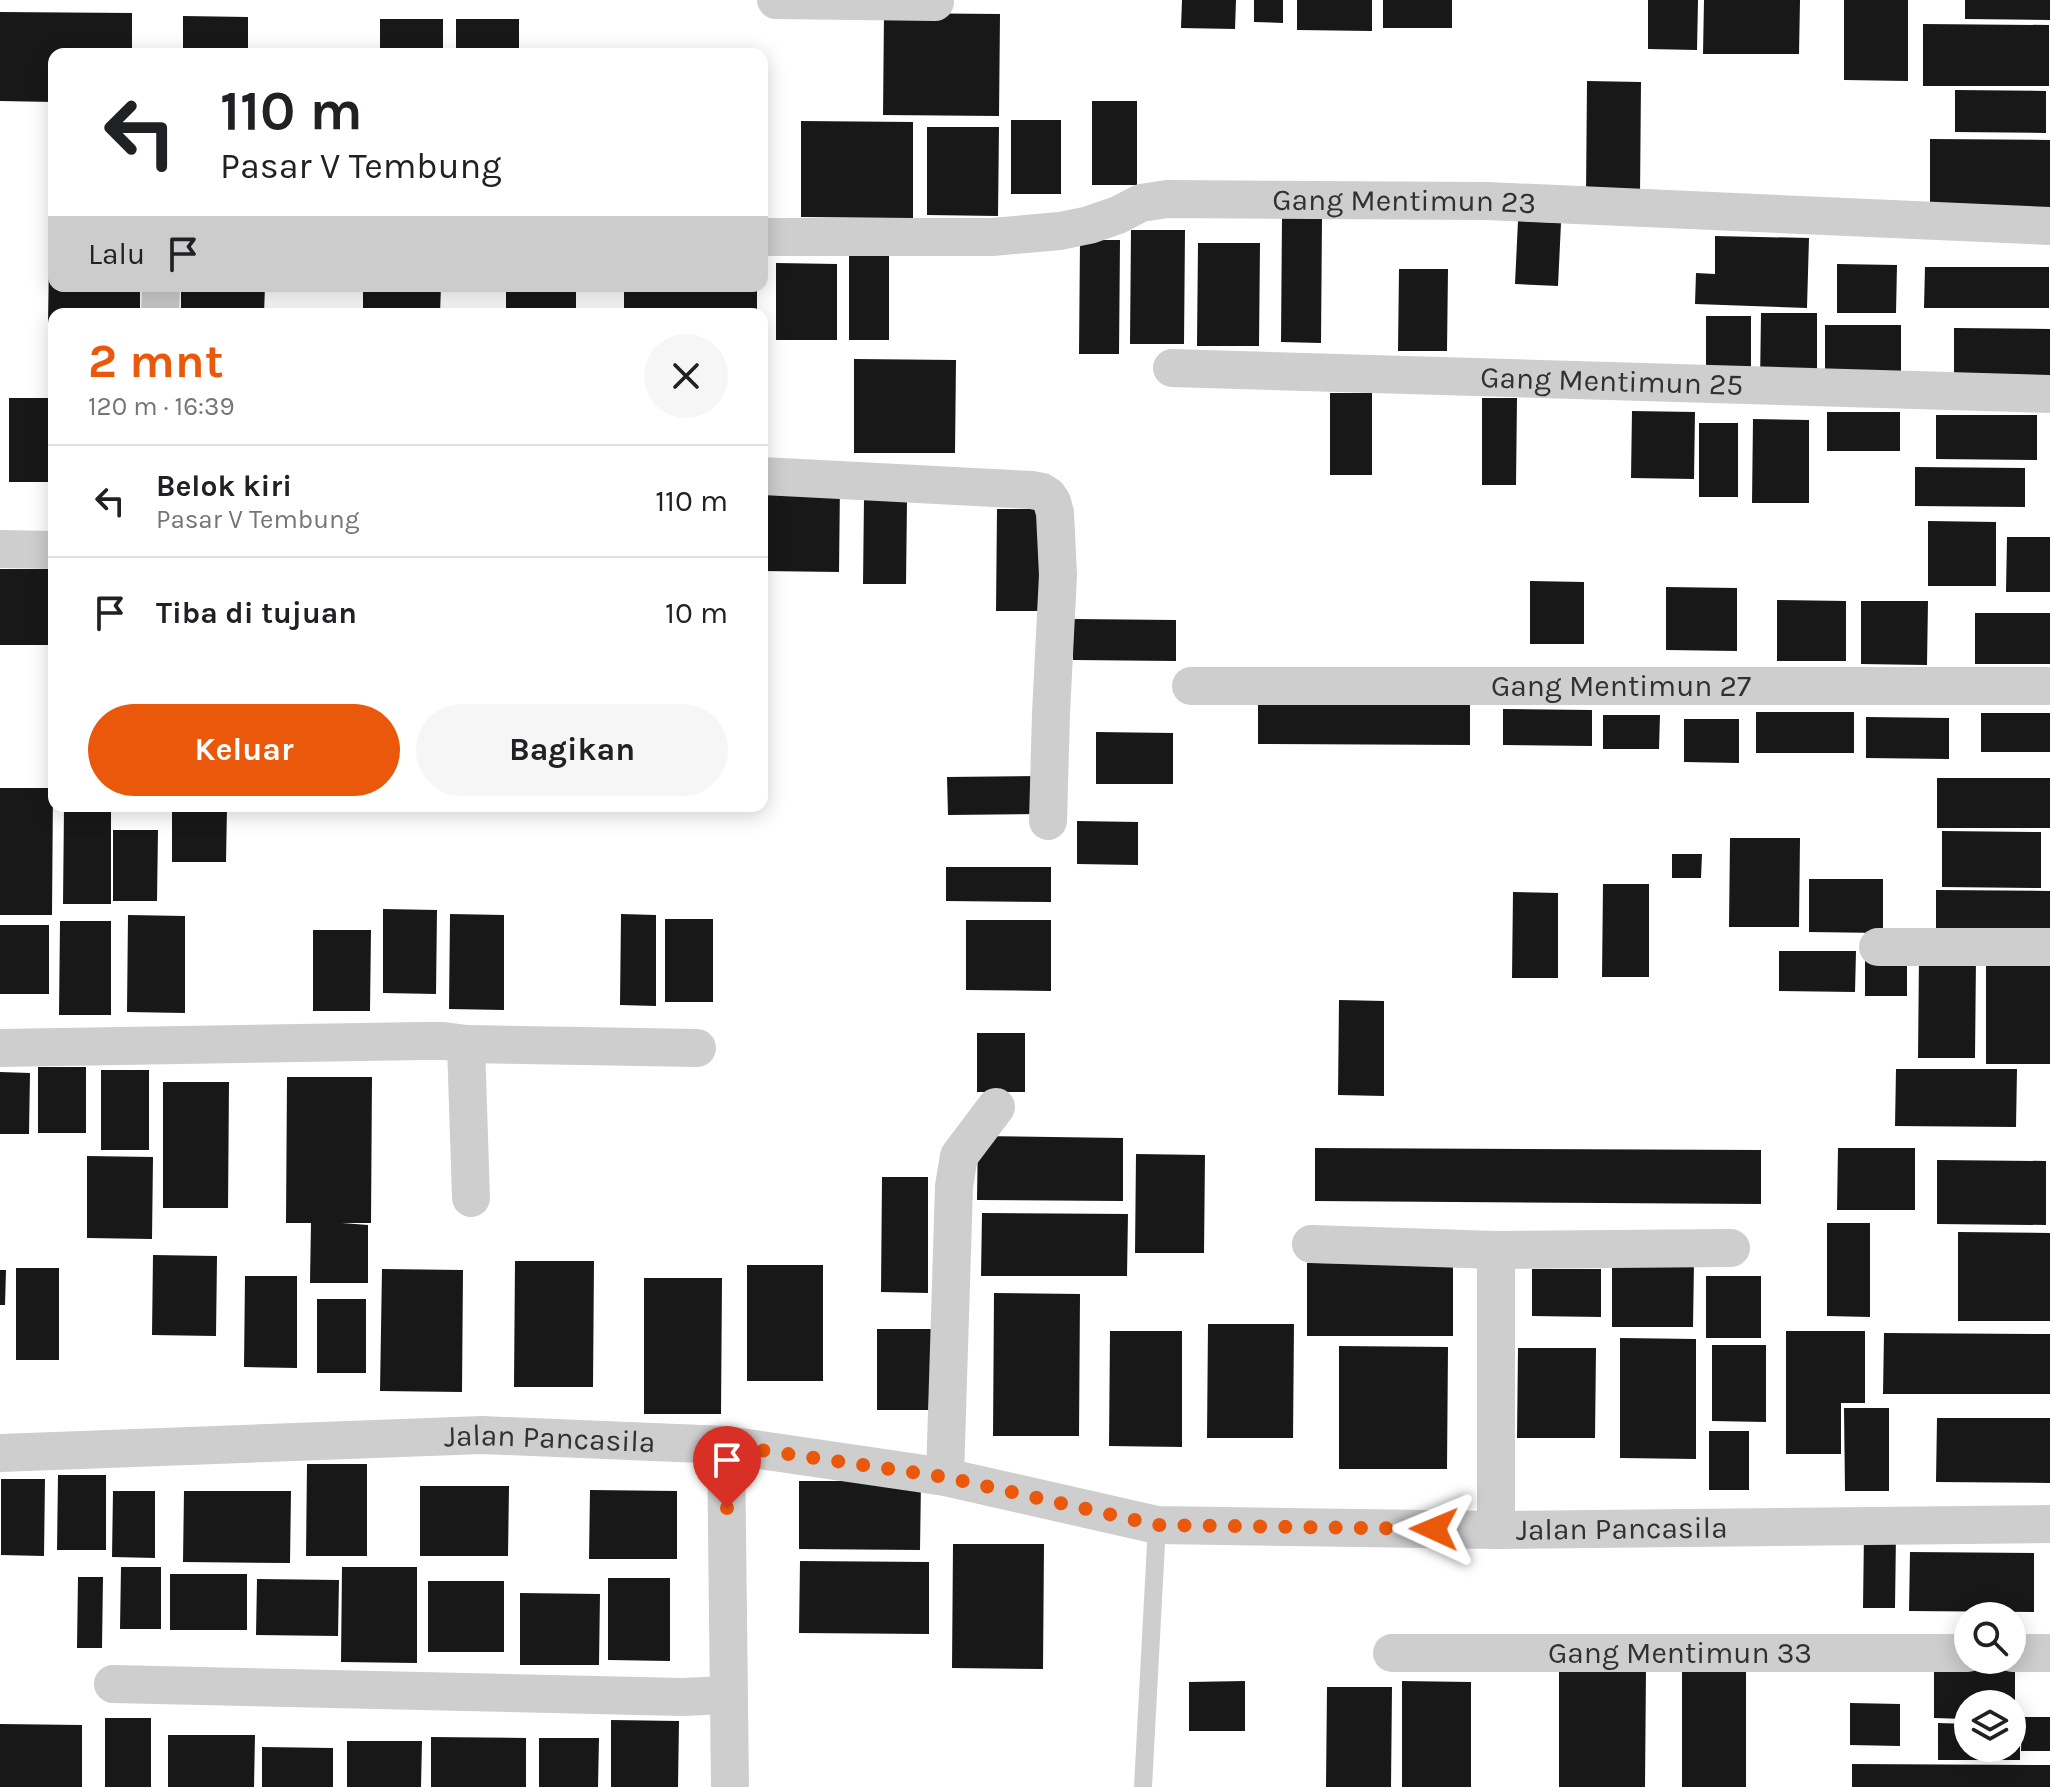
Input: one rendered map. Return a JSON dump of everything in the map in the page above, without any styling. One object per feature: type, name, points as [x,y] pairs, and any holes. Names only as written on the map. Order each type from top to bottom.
[{"type":"street","points":[[776,0],[935,2]]},
{"type":"street","name":"Gang Mentimun 23","points":[[768,237],[992,237],[1060,231],[1118,215],[1141,203],[1167,199],[1487,201],[2050,226]]},
{"type":"street","name":"Gang Mentimun 25","points":[[1172,368],[2050,394]]},
{"type":"street","points":[[768,476],[1032,490],[1048,496],[1055,513],[1058,575],[1048,821]]},
{"type":"street","points":[[0,549],[48,550]]},
{"type":"street","name":"Gang Mentimun 27","points":[[1191,686],[2050,686]]},
{"type":"street","points":[[1878,947],[2050,947]]},
{"type":"street","points":[[0,1048],[422,1041],[697,1048]]},
{"type":"street","points":[[466,1044],[471,1198]]},
{"type":"street","points":[[945,1477],[954,1186],[959,1156],[996,1107]]},
{"type":"street","points":[[1311,1244],[1496,1250],[1731,1248]]},
{"type":"street","points":[[1496,1250],[1496,1530]]},
{"type":"street","name":"Jalan Pancasila","points":[[0,1453],[482,1435],[726,1445],[945,1477],[1157,1525],[1496,1530],[2050,1524]]},
{"type":"street","points":[[726,1445],[730,1787]]},
{"type":"street","name":"Gang Mentimun 33","points":[[1392,1653],[1954,1653]]},
{"type":"street","points":[[2026,1653],[2050,1653]]},
{"type":"street","points":[[113,1684],[682,1697],[728,1695]]},
{"type":"lane","points":[[1143,1787],[1157,1525]]},
{"type":"building","points":[[1182,0],[1236,0],[1235,29],[1181,28]]},
{"type":"building","points":[[1254,0],[1283,0],[1283,23],[1254,22]]},
{"type":"building","points":[[1297,0],[1372,0],[1372,31],[1297,30]]},
{"type":"building","points":[[1383,0],[1452,0],[1452,28],[1383,28]]},
{"type":"building","points":[[1648,0],[1698,0],[1697,50],[1648,49]]},
{"type":"building","points":[[1704,0],[1800,0],[1799,54],[1703,54]]},
{"type":"building","points":[[1844,0],[1908,0],[1908,81],[1844,80]]},
{"type":"building","points":[[1965,0],[2050,0],[2050,20],[1965,19]]},
{"type":"building","points":[[0,12],[132,13],[132,48],[48,48],[48,102],[0,101]]},
{"type":"building","points":[[884,13],[1000,14],[999,116],[883,115]]},
{"type":"building","points":[[183,16],[248,17],[248,48],[183,48]]},
{"type":"building","points":[[380,19],[443,19],[443,48],[380,48]]},
{"type":"building","points":[[456,19],[519,19],[519,48],[456,48]]},
{"type":"building","points":[[1923,24],[2049,25],[2049,86],[1923,86]]},
{"type":"building","points":[[1587,81],[1641,82],[1640,196],[1586,195]]},
{"type":"building","points":[[1955,90],[2046,91],[2046,133],[1955,132]]},
{"type":"building","points":[[1092,101],[1137,101],[1137,185],[1092,185]]},
{"type":"building","points":[[1011,120],[1061,120],[1061,194],[1011,194]]},
{"type":"building","points":[[801,121],[913,122],[913,218],[801,217]]},
{"type":"building","points":[[927,127],[999,127],[998,216],[927,215]]},
{"type":"building","points":[[1930,139],[2050,140],[2050,214],[1930,213]]},
{"type":"building","points":[[1282,216],[1322,217],[1321,343],[1281,342]]},
{"type":"building","points":[[1518,221],[1561,223],[1558,286],[1515,284]]},
{"type":"building","points":[[1131,230],[1185,230],[1184,344],[1130,344]]},
{"type":"building","points":[[1715,236],[1809,238],[1807,308],[1695,304],[1696,273],[1715,274]]},
{"type":"building","points":[[1080,240],[1120,240],[1119,354],[1079,354]]},
{"type":"building","points":[[1198,243],[1260,243],[1259,346],[1197,346]]},
{"type":"building","points":[[849,245],[889,245],[889,340],[849,340]]},
{"type":"building","points":[[776,263],[837,264],[837,340],[776,340]]},
{"type":"building","points":[[1837,264],[1897,265],[1896,313],[1837,313]]},
{"type":"building","points":[[1925,267],[2049,267],[2049,308],[1924,308]]},
{"type":"building","points":[[1399,269],[1448,269],[1447,351],[1398,351]]},
{"type":"building","points":[[48,292],[140,292],[140,308],[48,308]]},
{"type":"building","points":[[181,292],[265,292],[264,308],[181,308]]},
{"type":"building","points":[[363,292],[441,292],[440,308],[363,308]]},
{"type":"building","points":[[506,292],[576,292],[576,308],[506,308]]},
{"type":"building","points":[[624,292],[757,292],[757,308],[624,308]]},
{"type":"building","points":[[1761,313],[1817,313],[1817,385],[1760,384]]},
{"type":"building","points":[[1706,316],[1751,316],[1751,369],[1706,369]]},
{"type":"building","points":[[1825,325],[1901,325],[1901,376],[1825,376]]},
{"type":"building","points":[[1954,328],[2050,329],[2050,388],[1954,388]]},
{"type":"building","points":[[854,359],[956,360],[955,453],[854,453]]},
{"type":"building","points":[[1330,393],[1372,393],[1372,475],[1330,475]]},
{"type":"building","points":[[9,398],[48,398],[48,482],[9,482]]},
{"type":"building","points":[[1482,398],[1517,398],[1516,485],[1482,485]]},
{"type":"building","points":[[1632,411],[1695,412],[1694,479],[1631,478]]},
{"type":"building","points":[[1827,412],[1900,412],[1900,451],[1827,451]]},
{"type":"building","points":[[1936,415],[2037,415],[2037,460],[1936,459]]},
{"type":"building","points":[[1753,419],[1809,420],[1809,503],[1752,503]]},
{"type":"building","points":[[1699,423],[1738,423],[1738,497],[1699,497]]},
{"type":"building","points":[[1915,467],[2025,468],[2025,507],[1915,506]]},
{"type":"building","points":[[768,483],[840,483],[839,572],[768,571]]},
{"type":"building","points":[[864,499],[907,500],[906,584],[863,584]]},
{"type":"building","points":[[997,509],[1048,509],[1047,611],[996,611]]},
{"type":"building","points":[[1928,521],[1996,522],[1996,586],[1928,586]]},
{"type":"building","points":[[2007,537],[2050,537],[2050,592],[2006,592]]},
{"type":"building","points":[[0,569],[48,569],[48,645],[0,645]]},
{"type":"building","points":[[1530,581],[1584,582],[1584,644],[1530,644]]},
{"type":"building","points":[[1666,587],[1737,588],[1737,651],[1666,650]]},
{"type":"building","points":[[1777,600],[1846,601],[1846,661],[1777,661]]},
{"type":"building","points":[[1861,601],[1928,601],[1927,665],[1861,664]]},
{"type":"building","points":[[1975,613],[2050,613],[2050,664],[1975,664]]},
{"type":"building","points":[[1073,619],[1176,620],[1176,661],[1073,660]]},
{"type":"building","points":[[1258,692],[1470,693],[1470,745],[1258,744]]},
{"type":"building","points":[[1503,709],[1592,710],[1592,746],[1503,745]]},
{"type":"building","points":[[1756,712],[1854,712],[1854,753],[1756,753]]},
{"type":"building","points":[[1981,713],[2050,713],[2050,752],[1981,752]]},
{"type":"building","points":[[1603,715],[1660,715],[1659,749],[1603,749]]},
{"type":"building","points":[[1866,717],[1949,718],[1949,759],[1866,758]]},
{"type":"building","points":[[1684,719],[1739,719],[1739,763],[1684,762]]},
{"type":"building","points":[[1096,732],[1173,733],[1173,784],[1096,784]]},
{"type":"building","points":[[1039,776],[1039,814],[948,815],[947,777]]},
{"type":"building","points":[[1937,778],[2050,778],[2050,828],[1937,828]]},
{"type":"building","points":[[0,788],[48,788],[48,812],[53,812],[52,915],[0,915]]},
{"type":"building","points":[[64,812],[111,812],[111,904],[63,904]]},
{"type":"building","points":[[172,812],[227,812],[226,862],[172,862]]},
{"type":"building","points":[[1077,821],[1138,822],[1138,865],[1077,864]]},
{"type":"building","points":[[113,830],[158,830],[157,901],[113,901]]},
{"type":"building","points":[[1942,831],[2041,832],[2041,888],[1942,887]]},
{"type":"building","points":[[1730,838],[1800,838],[1799,927],[1729,927]]},
{"type":"building","points":[[1672,854],[1702,854],[1701,878],[1672,878]]},
{"type":"building","points":[[946,867],[1051,867],[1051,902],[946,901]]},
{"type":"building","points":[[1809,879],[1883,879],[1883,933],[1809,932]]},
{"type":"building","points":[[1603,884],[1649,884],[1649,977],[1602,977]]},
{"type":"building","points":[[1936,890],[2050,891],[2050,939],[1936,938]]},
{"type":"building","points":[[1513,892],[1558,893],[1558,978],[1512,978]]},
{"type":"building","points":[[383,909],[437,910],[436,994],[383,993]]},
{"type":"building","points":[[450,914],[504,915],[504,1010],[449,1009]]},
{"type":"building","points":[[621,914],[656,915],[656,1006],[620,1005]]},
{"type":"building","points":[[128,915],[185,916],[185,1013],[127,1012]]},
{"type":"building","points":[[665,919],[713,919],[713,1002],[665,1002]]},
{"type":"building","points":[[966,920],[1051,920],[1051,991],[966,990]]},
{"type":"building","points":[[60,921],[111,921],[111,1015],[59,1015]]},
{"type":"building","points":[[0,925],[49,925],[49,994],[0,994]]},
{"type":"building","points":[[313,930],[371,930],[370,1011],[313,1011]]},
{"type":"building","points":[[1779,951],[1856,951],[1855,992],[1779,991]]},
{"type":"building","points":[[1986,953],[2050,953],[2050,1064],[1986,1064]]},
{"type":"building","points":[[1919,957],[1976,957],[1975,1058],[1918,1058]]},
{"type":"building","points":[[1865,959],[1907,959],[1907,996],[1865,996]]},
{"type":"building","points":[[1339,1000],[1384,1001],[1384,1096],[1338,1095]]},
{"type":"building","points":[[977,1033],[1025,1033],[1025,1092],[977,1092]]},
{"type":"building","points":[[38,1067],[86,1067],[86,1133],[38,1133]]},
{"type":"building","points":[[1896,1069],[2017,1069],[2016,1127],[1895,1126]]},
{"type":"building","points":[[101,1070],[149,1070],[149,1150],[101,1150]]},
{"type":"building","points":[[0,1072],[30,1073],[29,1134],[0,1134]]},
{"type":"building","points":[[287,1077],[372,1077],[371,1223],[342,1223],[368,1225],[368,1283],[310,1283],[311,1223],[286,1223]]},
{"type":"building","points":[[163,1082],[229,1082],[228,1208],[163,1208]]},
{"type":"building","points":[[978,1136],[1123,1138],[1123,1201],[977,1200]]},
{"type":"building","points":[[1315,1148],[1761,1150],[1761,1204],[1315,1201]]},
{"type":"building","points":[[1838,1148],[1915,1148],[1915,1210],[1837,1210]]},
{"type":"building","points":[[1136,1154],[1205,1155],[1204,1253],[1135,1253]]},
{"type":"building","points":[[87,1156],[153,1157],[152,1239],[87,1238]]},
{"type":"building","points":[[1937,1160],[2046,1161],[2046,1225],[1937,1224]]},
{"type":"building","points":[[882,1177],[928,1177],[928,1293],[881,1292]]},
{"type":"building","points":[[982,1213],[1128,1214],[1127,1276],[981,1276]]},
{"type":"building","points":[[1827,1223],[1870,1223],[1870,1317],[1827,1316]]},
{"type":"building","points":[[1958,1232],[2050,1233],[2050,1321],[1958,1321]]},
{"type":"building","points":[[153,1255],[217,1256],[216,1336],[152,1335]]},
{"type":"building","points":[[1612,1260],[1694,1261],[1693,1327],[1612,1327]]},
{"type":"building","points":[[515,1261],[594,1261],[593,1387],[514,1387]]},
{"type":"building","points":[[1307,1263],[1453,1264],[1453,1336],[1307,1336]]},
{"type":"building","points":[[747,1265],[823,1265],[823,1381],[747,1381]]},
{"type":"building","points":[[16,1268],[59,1268],[59,1360],[16,1360]]},
{"type":"building","points":[[382,1269],[463,1270],[462,1392],[380,1391]]},
{"type":"building","points":[[1532,1269],[1601,1269],[1601,1317],[1532,1316]]},
{"type":"building","points":[[0,1270],[6,1270],[5,1305],[0,1305]]},
{"type":"building","points":[[245,1276],[297,1276],[297,1368],[244,1367]]},
{"type":"building","points":[[1706,1276],[1761,1276],[1761,1338],[1706,1338]]},
{"type":"building","points":[[644,1278],[722,1278],[721,1414],[644,1414]]},
{"type":"building","points":[[994,1293],[1080,1294],[1079,1436],[993,1436]]},
{"type":"building","points":[[317,1299],[366,1299],[366,1373],[317,1373]]},
{"type":"building","points":[[1208,1324],[1294,1324],[1293,1438],[1207,1438]]},
{"type":"building","points":[[877,1329],[935,1329],[934,1410],[877,1410]]},
{"type":"building","points":[[1110,1331],[1182,1331],[1182,1447],[1109,1446]]},
{"type":"building","points":[[1786,1331],[1865,1331],[1865,1403],[1841,1403],[1841,1454],[1786,1454]]},
{"type":"building","points":[[1884,1333],[2050,1334],[2050,1394],[1883,1394]]},
{"type":"building","points":[[1620,1338],[1696,1339],[1696,1459],[1620,1458]]},
{"type":"building","points":[[1712,1345],[1766,1345],[1766,1422],[1712,1421]]},
{"type":"building","points":[[1339,1346],[1448,1347],[1447,1469],[1339,1469]]},
{"type":"building","points":[[1518,1348],[1596,1348],[1595,1438],[1517,1438]]},
{"type":"building","points":[[1844,1408],[1889,1408],[1889,1491],[1845,1491]]},
{"type":"building","points":[[1937,1418],[2050,1418],[2050,1483],[1936,1482]]},
{"type":"building","points":[[1709,1431],[1749,1431],[1749,1490],[1709,1490]]},
{"type":"building","points":[[307,1464],[367,1464],[367,1556],[306,1556]]},
{"type":"building","points":[[58,1475],[106,1475],[106,1550],[57,1550]]},
{"type":"building","points":[[1,1479],[45,1479],[44,1556],[1,1555]]},
{"type":"building","points":[[799,1481],[921,1481],[920,1550],[799,1549]]},
{"type":"building","points":[[420,1486],[509,1486],[508,1556],[420,1556]]},
{"type":"building","points":[[590,1490],[677,1491],[677,1559],[589,1559]]},
{"type":"building","points":[[113,1491],[155,1491],[155,1558],[112,1557]]},
{"type":"building","points":[[184,1491],[291,1491],[290,1563],[183,1562]]},
{"type":"building","points":[[1864,1532],[1896,1533],[1895,1608],[1863,1608]]},
{"type":"building","points":[[953,1544],[1044,1544],[1043,1669],[952,1668]]},
{"type":"building","points":[[1910,1552],[2034,1553],[2034,1612],[2026,1612],[2026,1602],[1954,1602],[1954,1611],[1909,1611]]},
{"type":"building","points":[[800,1561],[929,1562],[929,1634],[799,1633]]},
{"type":"building","points":[[121,1567],[161,1567],[161,1629],[120,1629]]},
{"type":"building","points":[[342,1567],[417,1567],[417,1663],[341,1662]]},
{"type":"building","points":[[170,1574],[247,1574],[247,1630],[170,1630]]},
{"type":"building","points":[[78,1577],[103,1577],[102,1648],[77,1648]]},
{"type":"building","points":[[608,1578],[670,1578],[670,1661],[608,1660]]},
{"type":"building","points":[[257,1579],[339,1580],[338,1636],[256,1635]]},
{"type":"building","points":[[428,1581],[504,1581],[504,1652],[428,1652]]},
{"type":"building","points":[[520,1593],[600,1594],[599,1665],[520,1665]]},
{"type":"building","points":[[1682,1661],[1746,1662],[1746,1787],[1682,1787]]},
{"type":"building","points":[[1559,1668],[1646,1669],[1645,1787],[1559,1787]]},
{"type":"building","points":[[1934,1668],[1954,1668],[1954,1674],[2015,1674],[2015,1690],[1954,1690],[1954,1719],[1934,1718]]},
{"type":"building","points":[[1245,1681],[1245,1731],[1189,1731],[1189,1682]]},
{"type":"building","points":[[1402,1681],[1471,1682],[1471,1787],[1402,1787]]},
{"type":"building","points":[[1327,1687],[1392,1687],[1391,1787],[1326,1787]]},
{"type":"building","points":[[1850,1703],[1900,1704],[1900,1746],[1850,1745]]},
{"type":"building","points":[[2026,1717],[2050,1717],[2050,1751],[2026,1751]]},
{"type":"building","points":[[105,1718],[151,1718],[151,1787],[105,1787]]},
{"type":"building","points":[[611,1720],[679,1721],[678,1787],[611,1787]]},
{"type":"building","points":[[1938,1723],[1954,1724],[1954,1760],[1938,1760]]},
{"type":"building","points":[[0,1724],[82,1725],[82,1787],[0,1787]]},
{"type":"building","points":[[168,1735],[255,1735],[254,1787],[168,1787]]},
{"type":"building","points":[[431,1737],[526,1738],[526,1787],[431,1787]]},
{"type":"building","points":[[539,1738],[599,1738],[598,1787],[539,1787]]},
{"type":"building","points":[[347,1741],[422,1741],[421,1787],[347,1787]]},
{"type":"building","points":[[262,1747],[333,1748],[333,1787],[262,1787]]},
{"type":"building","points":[[1852,1764],[2050,1765],[2050,1787],[1852,1787]]},
{"type":"route","points":[[727,1508],[726,1445],[945,1477],[1157,1525],[1434,1529]]}]
